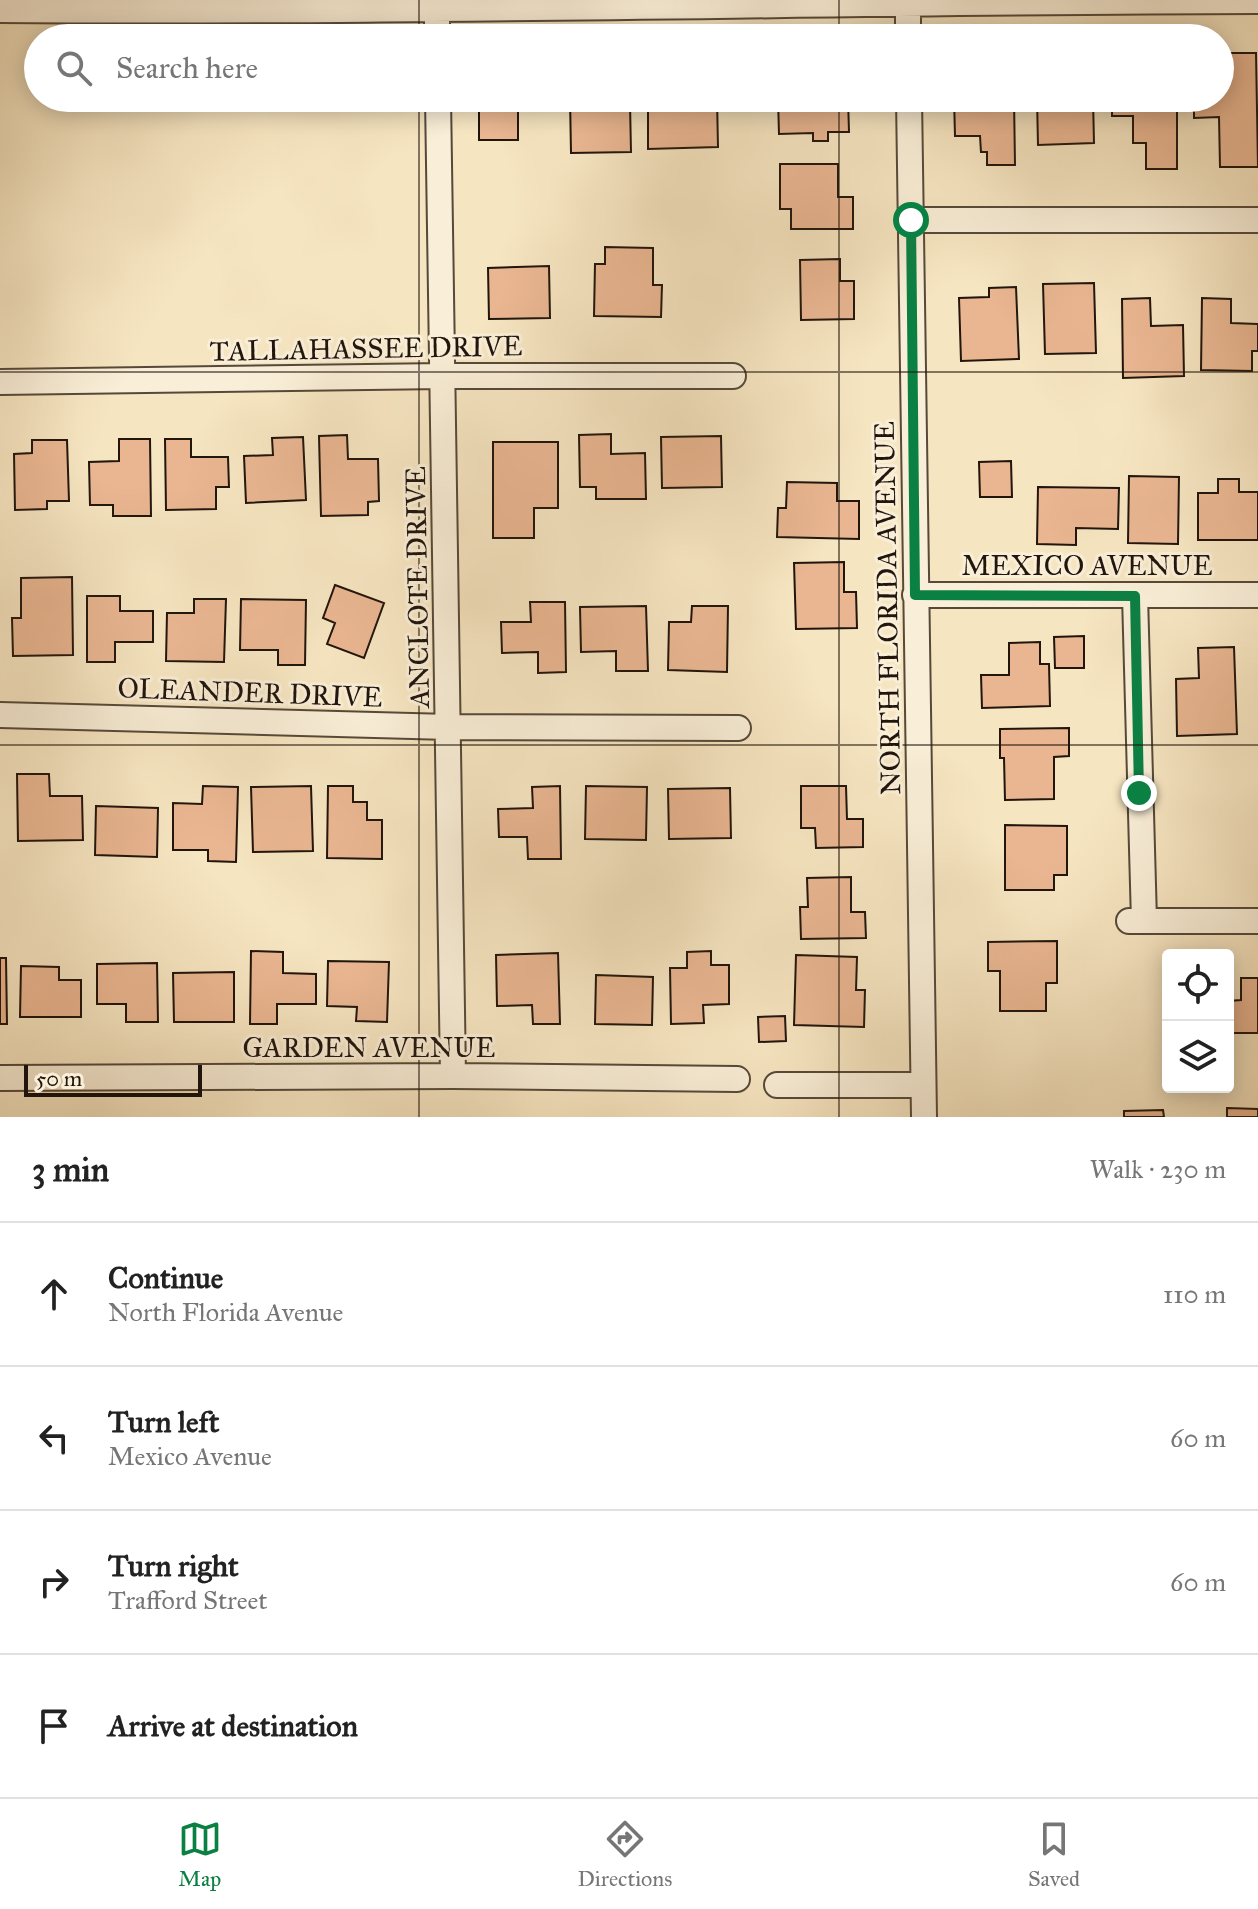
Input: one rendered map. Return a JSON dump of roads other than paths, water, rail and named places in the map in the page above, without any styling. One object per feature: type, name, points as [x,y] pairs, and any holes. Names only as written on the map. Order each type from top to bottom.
[{"type":"street","points":[[908,1],[908,24]]},
{"type":"street","points":[[0,10],[55,5],[1258,1]]},
{"type":"street","name":"ANCLOTE DRIVE","points":[[438,112],[453,1076]]},
{"type":"street","name":"NORTH FLORIDA AVENUE","points":[[909,112],[924,1117]]},
{"type":"street","points":[[911,220],[1258,220]]},
{"type":"street","name":"TALLAHASSEE DRIVE","points":[[0,382],[733,376]]},
{"type":"street","name":"MEXICO AVENUE","points":[[915,595],[1258,595]]},
{"type":"street","points":[[1135,596],[1136,921],[1258,921]]},
{"type":"street","name":"OLEANDER DRIVE","points":[[0,715],[449,727],[738,728]]},
{"type":"street","name":"GARDEN AVENUE","points":[[0,1078],[453,1076],[737,1079]]},
{"type":"street","points":[[777,1085],[923,1085]]}]
